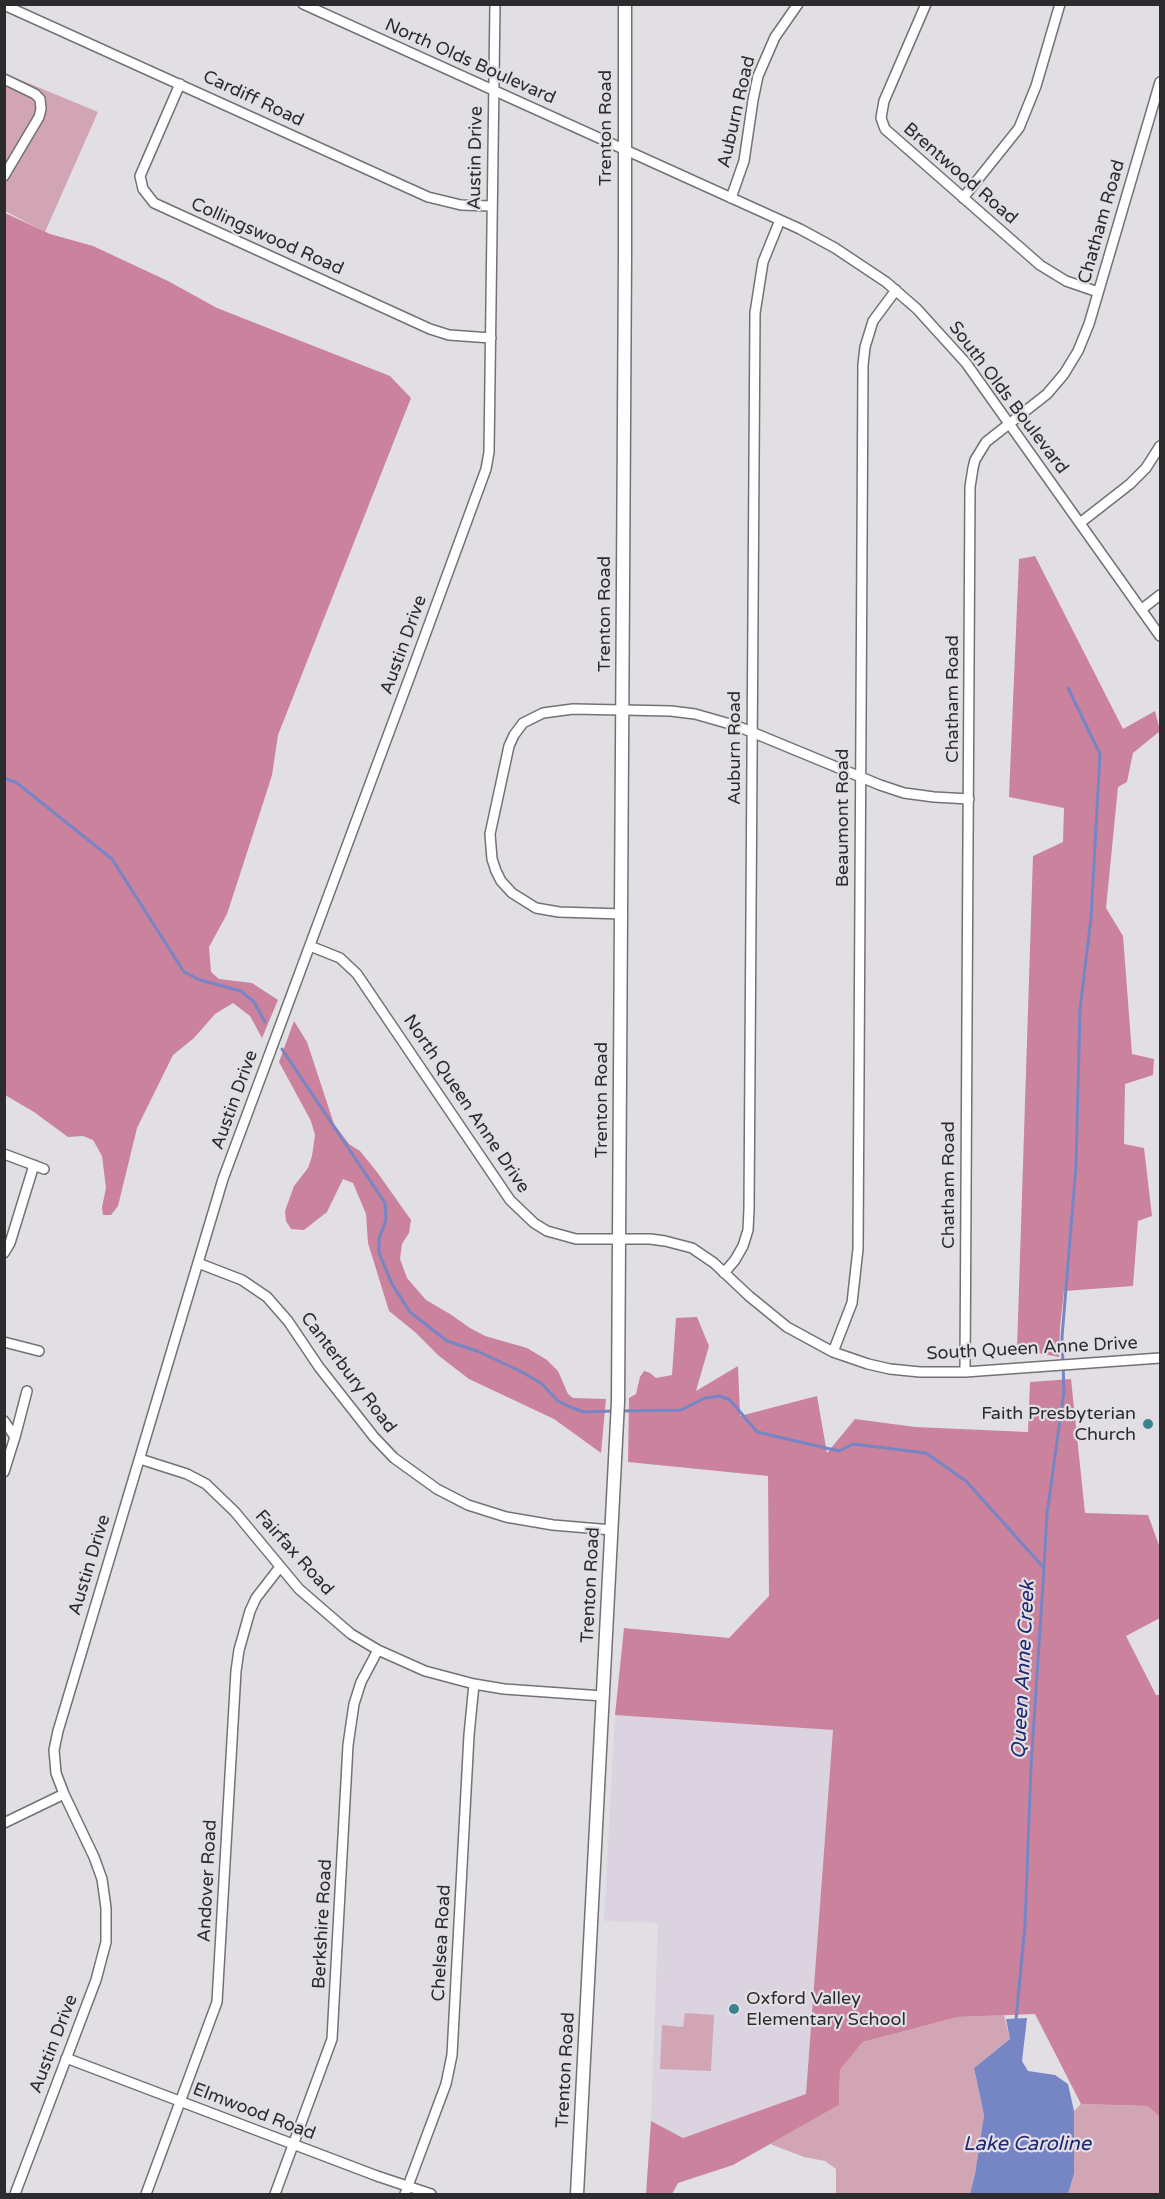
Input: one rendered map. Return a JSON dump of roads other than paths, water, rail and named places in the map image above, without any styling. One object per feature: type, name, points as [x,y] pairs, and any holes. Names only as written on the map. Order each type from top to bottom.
[{"type":"main road","name":"Trenton Road","points":[[577,2194],[618,1402],[625,4]]},
{"type":"street","name":"North Olds Boulevard","points":[[303,4],[624,150]]},
{"type":"street","name":"Austin Drive","points":[[15,2194],[101,1965],[107,1924],[100,1871],[64,1794],[54,1761],[58,1731],[223,1179],[486,469],[491,441],[495,4]]},
{"type":"street","name":"Auburn Road","points":[[731,198],[744,161],[758,76],[776,37],[798,4]]},
{"type":"street","name":"Brentwood Road","points":[[926,4],[884,101],[881,118],[885,129],[1054,275],[1098,292]]},
{"type":"street","points":[[963,198],[1014,137],[1023,121],[1036,87],[1060,4]]},
{"type":"street","name":"Cardiff Road","points":[[4,5],[428,197],[461,205],[492,206]]},
{"type":"street","points":[[4,79],[35,94],[40,99],[41,109],[39,117],[4,176]]},
{"type":"street","name":"Chatham Road","points":[[965,1372],[970,487],[973,468],[981,449],[996,432],[1047,394],[1064,374],[1078,351],[1089,324],[1161,82]]},
{"type":"street","name":"Collingswood Road","points":[[180,84],[140,176],[143,189],[154,203],[430,329],[449,335],[492,338]]},
{"type":"street","name":"South Olds Boulevard","points":[[624,150],[780,220],[835,248],[896,290],[942,334],[966,363],[1161,636]]},
{"type":"street","name":"Auburn Road","points":[[724,1272],[744,1246],[748,1230],[755,313],[763,262],[780,220]]},
{"type":"street","name":"Beaumont Road","points":[[833,1352],[852,1303],[857,1271],[863,365],[865,347],[873,321],[896,290]]},
{"type":"street","points":[[1080,523],[1130,484],[1146,468],[1161,446]]},
{"type":"street","points":[[1142,609],[1161,596]]},
{"type":"street","points":[[622,914],[559,912],[526,903],[501,881],[492,859],[490,834],[509,746],[514,735],[524,723],[543,713],[554,710],[671,711],[694,714],[752,732],[860,777],[915,795],[969,799]]},
{"type":"street","name":"North Queen Anne Drive","points":[[310,946],[340,958],[357,974],[489,1172],[519,1210],[534,1223],[556,1234],[576,1239],[620,1240]]},
{"type":"street","points":[[4,1154],[44,1169]]},
{"type":"street","points":[[4,1253],[10,1243],[34,1165]]},
{"type":"street","name":"South Queen Anne Drive","points":[[620,1240],[650,1239],[675,1243],[702,1254],[786,1327],[833,1352],[890,1369],[965,1372],[1161,1358]]},
{"type":"street","name":"Canterbury Road","points":[[198,1263],[242,1280],[267,1297],[288,1321],[319,1367],[374,1437],[394,1458],[437,1489],[468,1505],[506,1517],[553,1525],[612,1530]]},
{"type":"street","points":[[4,1342],[39,1351]]},
{"type":"street","points":[[4,1472],[27,1391]]},
{"type":"street","points":[[4,1421],[15,1437]]},
{"type":"street","name":"Fairfax Road","points":[[140,1459],[187,1474],[206,1484],[235,1512],[299,1589],[358,1639],[378,1650],[426,1671],[474,1684],[504,1689],[603,1696]]},
{"type":"street","name":"Andover Road","points":[[146,2194],[217,2002],[239,1650],[256,1598],[280,1567]]},
{"type":"street","name":"Berkshire Road","points":[[275,2194],[332,2039],[350,1727],[361,1682],[378,1650]]},
{"type":"street","name":"Chelsea Road","points":[[406,2191],[446,2084],[452,2055],[469,1735],[474,1684]]},
{"type":"street","points":[[4,1823],[64,1794]]},
{"type":"street","name":"Elmwood Road","points":[[66,2058],[294,2144],[406,2191],[431,2194]]},
{"type":"water","name":"Lake Caroline","points":[[1027,2018],[1022,2061],[1028,2071],[1055,2075],[1068,2084],[1074,2111],[1074,2174],[1068,2194],[970,2194],[984,2115],[974,2068],[1010,2039],[1006,2019]]},
{"type":"waterway","points":[[1044,1567],[1047,1514],[1064,1391],[1062,1337],[1076,1166],[1080,1009],[1091,918],[1100,754],[1068,688]]},
{"type":"waterway","name":"Queen Anne Creek","points":[[4,778],[17,783],[112,859],[184,972],[200,980],[241,991],[254,1002],[265,1022]]},
{"type":"waterway","name":"Queen Anne Creek","points":[[282,1049],[385,1203],[386,1220],[379,1239],[379,1253],[392,1284],[410,1312],[447,1341],[477,1351],[520,1371],[541,1383],[558,1401],[568,1406],[584,1412],[613,1411]]},
{"type":"waterway","name":"Queen Anne Creek","points":[[620,1411],[681,1410],[705,1398],[720,1396],[730,1400],[757,1432],[839,1451],[853,1444],[926,1453],[966,1481],[1044,1568],[1031,1767],[1025,1925],[1016,2020]]},
{"type":"place","name":"Faith Presbyterian Church","points":[[1148,1424]]},
{"type":"place","name":"Oxford Valley Elementary School","points":[[734,2009]]}]
